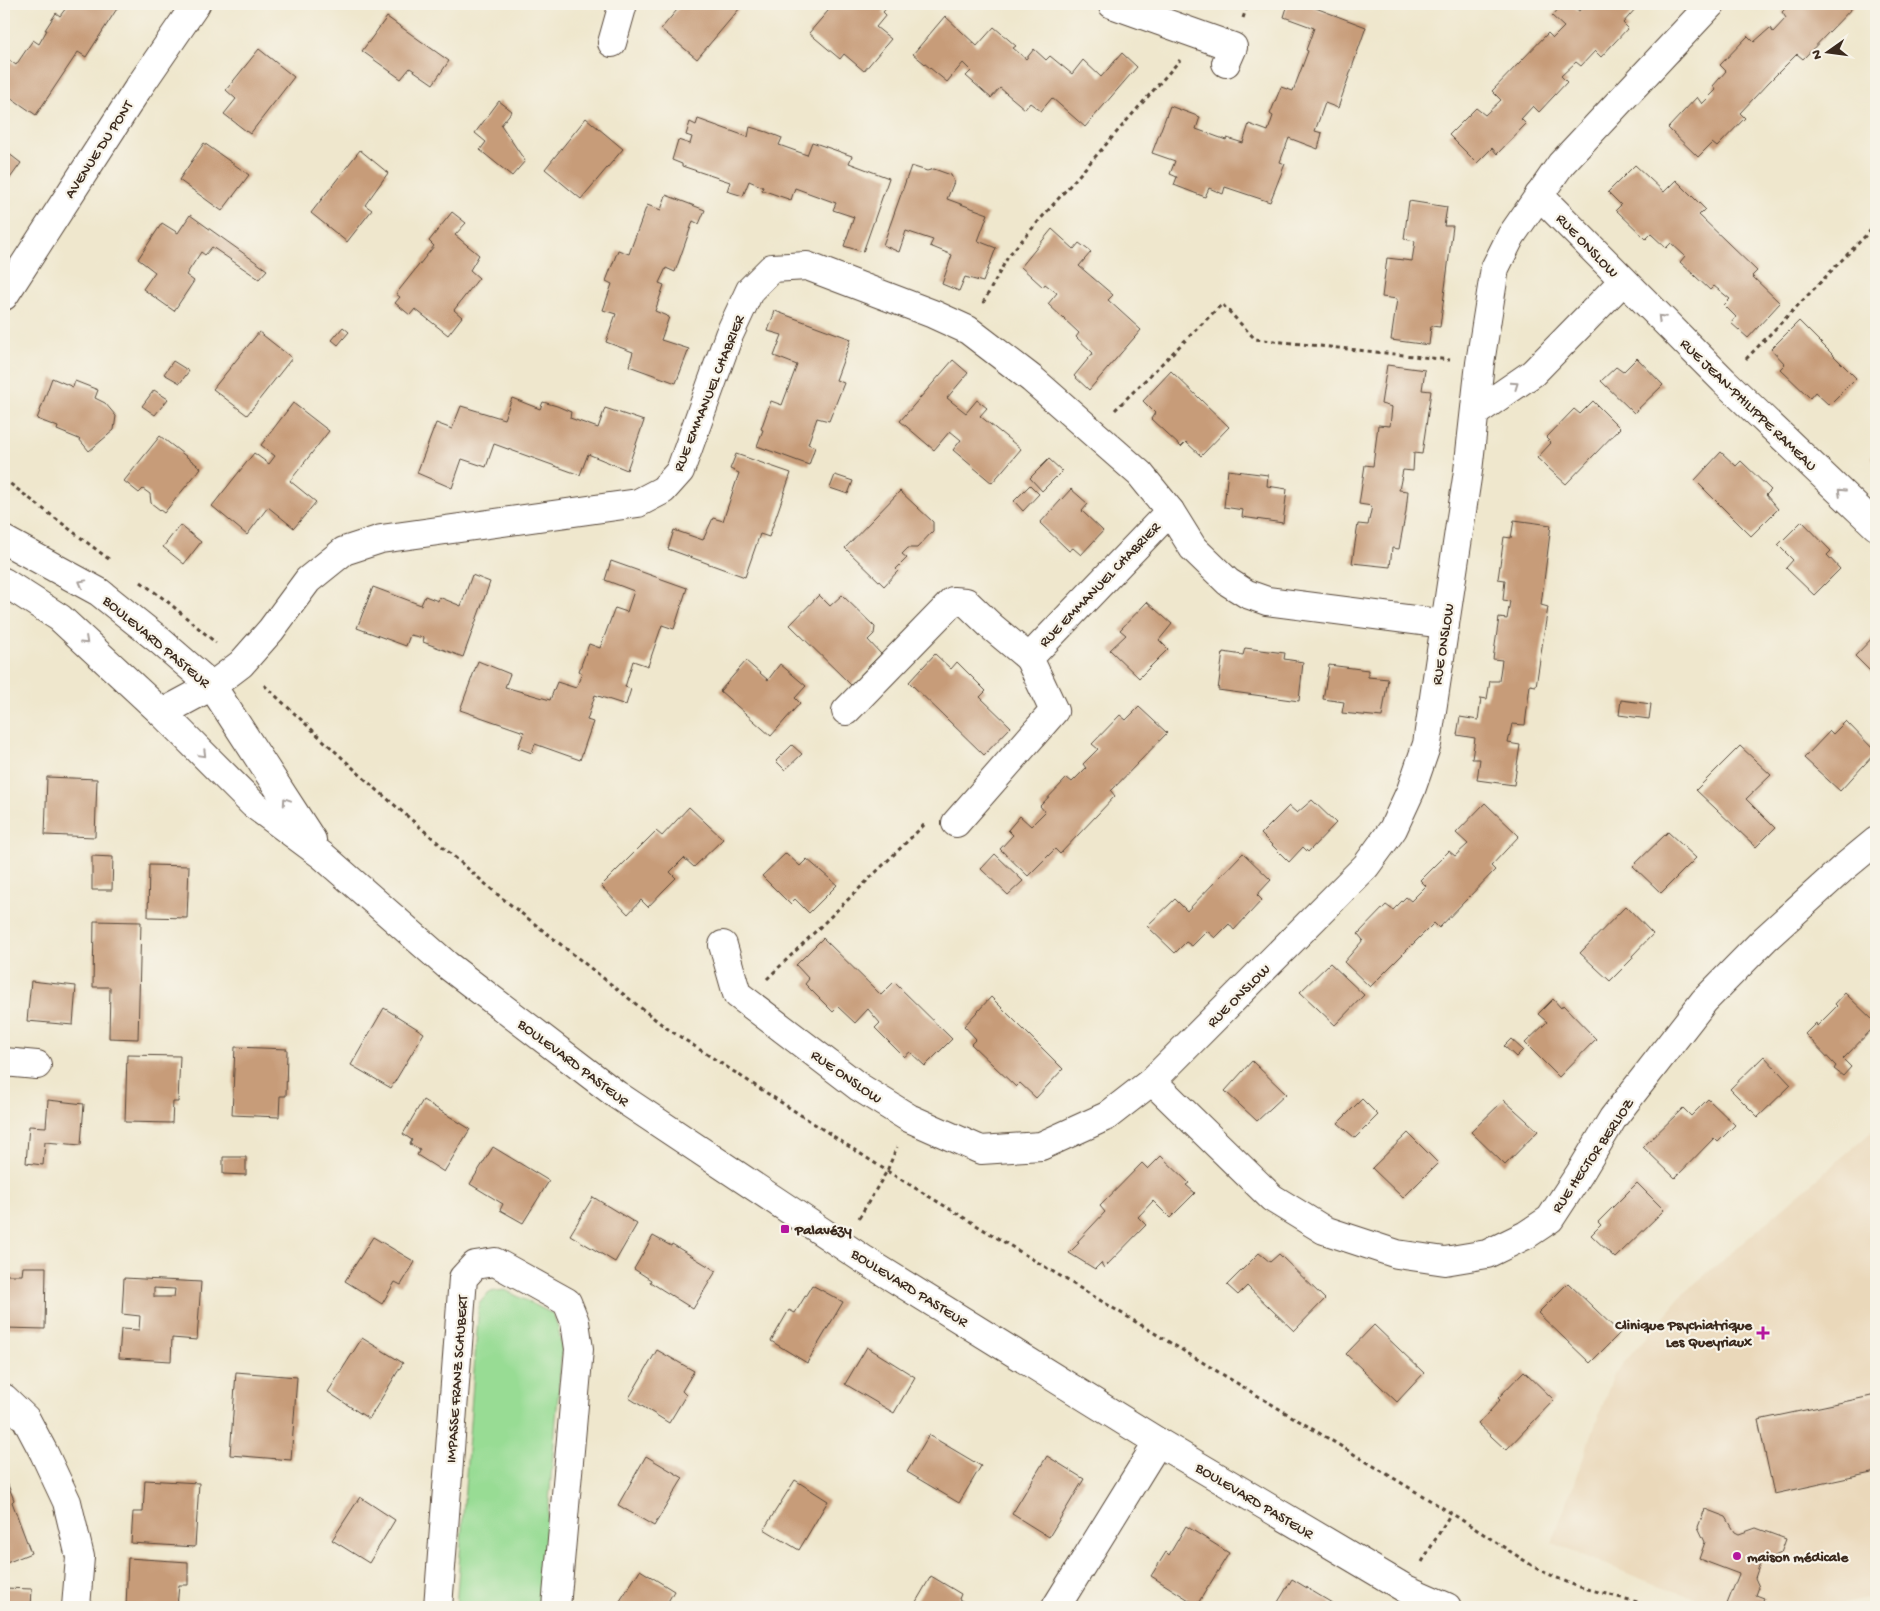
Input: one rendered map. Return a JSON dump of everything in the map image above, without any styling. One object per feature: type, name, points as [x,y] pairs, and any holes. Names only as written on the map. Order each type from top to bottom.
[{"type":"street","name":"AVENUE DU PONT","points":[[4,296],[132,98],[196,4]]},
{"type":"street","points":[[612,43],[623,4]]},
{"type":"street","points":[[1112,4],[1233,47],[1226,63]]},
{"type":"street","name":"RUE ONSLOW","points":[[722,945],[736,994],[859,1087],[909,1118],[981,1150],[1040,1146],[1107,1116],[1152,1081],[1366,866],[1393,829],[1411,790],[1426,744],[1445,624],[1475,413],[1480,363],[1495,268],[1511,236],[1561,164],[1711,4]]},
{"type":"street","name":"RUE ONSLOW","points":[[1475,413],[1533,373],[1623,281],[1539,195]]},
{"type":"street","name":"RUE EMMANUEL CHABRIER","points":[[162,713],[212,686],[241,664],[265,637],[308,580],[344,550],[380,539],[638,504],[663,490],[680,471],[728,336],[750,290],[772,268],[807,266],[933,314],[968,330],[1032,379],[1140,474],[1170,511],[1193,548],[1228,582],[1247,594],[1267,601],[1445,624]]},
{"type":"street","name":"RUE JEAN-PHILIPPE RAMEAU","points":[[1623,281],[1724,381],[1876,526]]},
{"type":"street","name":"RUE EMMANUEL CHABRIER","points":[[1029,658],[1170,511]]},
{"type":"street","name":"BOULEVARD PASTEUR","points":[[4,540],[99,592],[212,686],[323,856]]},
{"type":"street","name":"BOULEVARD PASTEUR","points":[[4,582],[60,618],[162,713],[253,804],[323,856],[447,966],[617,1094],[863,1259],[1158,1442],[1406,1589],[1447,1607]]},
{"type":"street","name":"RUE EMMANUEL CHABRIER","points":[[846,711],[953,601],[966,602],[1029,658],[1054,711],[956,823]]},
{"type":"street","name":"RUE HECTOR BERLIOZ","points":[[1152,1081],[1272,1198],[1324,1230],[1397,1254],[1416,1257],[1446,1261],[1487,1254],[1526,1235],[1550,1219],[1613,1118],[1704,1001],[1765,939],[1876,841]]},
{"type":"street","points":[[4,1062],[37,1065]]},
{"type":"street","name":"IMPASSE FRANZ SCHUBERT","points":[[438,1607],[464,1278],[475,1265],[495,1262],[567,1302],[575,1322],[580,1349],[556,1607]]},
{"type":"street","points":[[4,1398],[26,1419],[67,1502],[80,1557],[76,1607]]},
{"type":"street","points":[[1056,1607],[1158,1442]]},
{"type":"street","name":"BOULEVARD PASTEUR","points":[[1406,1589],[1428,1607]]},
{"type":"path","points":[[968,330],[1009,254],[1202,35]]},
{"type":"path","points":[[1724,381],[1871,230],[1876,229]]},
{"type":"path","points":[[1093,431],[1222,304],[1256,339],[1480,363]]},
{"type":"path","points":[[745,1001],[936,813],[956,823]]},
{"type":"path","points":[[843,1244],[887,1171],[909,1118]]},
{"type":"path","points":[[1406,1589],[1450,1513]]},
{"type":"shaded area","name":"Clinique Psychiatrique Les Queyriaux","points":[[1876,1128],[1876,1596],[1825,1607],[1726,1607],[1664,1588],[1552,1543],[1614,1374],[1685,1292]]},
{"type":"green space","points":[[505,1290],[553,1314],[558,1327],[562,1349],[540,1607],[456,1607],[479,1304],[489,1292]]},
{"type":"building","points":[[69,4],[120,4],[86,57],[78,52],[36,115],[4,93],[4,68],[9,60],[16,65],[33,40],[39,44],[56,13],[60,16]]},
{"type":"building","points":[[682,4],[735,4],[740,8],[697,59],[661,29]]},
{"type":"building","points":[[834,4],[890,4],[883,12],[886,15],[876,27],[891,39],[864,71],[844,54],[840,59],[809,33]]},
{"type":"building","points":[[1288,4],[1305,4],[1366,27],[1338,108],[1325,103],[1315,131],[1322,133],[1318,149],[1289,138],[1280,162],[1285,164],[1270,202],[1225,187],[1223,194],[1209,188],[1205,197],[1174,185],[1177,177],[1170,174],[1175,161],[1152,153],[1170,106],[1200,117],[1196,129],[1226,140],[1227,138],[1243,143],[1249,124],[1268,131],[1273,116],[1270,114],[1281,87],[1293,91],[1308,51],[1306,50],[1314,28],[1284,17]]},
{"type":"building","points":[[1445,4],[1458,4],[1457,8]]},
{"type":"building","points":[[1563,4],[1571,4],[1579,11],[1586,4],[1631,4],[1636,8],[1623,23],[1628,28],[1601,57],[1595,51],[1581,66],[1576,62],[1561,76],[1567,82],[1539,112],[1533,106],[1521,119],[1526,124],[1497,154],[1492,148],[1477,163],[1449,135],[1476,108],[1485,115],[1501,100],[1492,91],[1548,33],[1553,38],[1564,27],[1552,16]]},
{"type":"building","points":[[1790,4],[1856,4],[1803,59],[1797,54],[1768,83],[1740,113],[1745,118],[1717,147],[1712,143],[1698,157],[1668,128],[1697,97],[1702,104],[1716,90],[1713,86],[1726,71],[1720,65],[1748,36],[1754,42],[1770,28],[1773,32],[1786,18],[1782,12]]},
{"type":"building","points":[[945,16],[977,46],[994,27],[1016,46],[1013,48],[1026,59],[1034,49],[1046,60],[1050,56],[1072,74],[1083,60],[1101,77],[1122,53],[1137,67],[1085,127],[1052,98],[1041,111],[1030,103],[1025,109],[1000,88],[991,98],[966,76],[971,71],[963,63],[947,82],[913,54]]},
{"type":"building","points":[[387,17],[449,61],[433,84],[410,68],[401,79],[362,51]]},
{"type":"building","points":[[259,49],[294,77],[250,134],[224,114],[236,99],[226,90]]},
{"type":"building","points":[[499,101],[512,111],[501,125],[525,161],[512,176],[480,150],[486,142],[475,133]]},
{"type":"building","points":[[586,118],[623,149],[581,199],[545,169]]},
{"type":"building","points":[[698,119],[748,137],[750,127],[767,132],[782,138],[779,145],[807,155],[812,142],[852,156],[849,163],[889,178],[863,252],[844,246],[854,217],[833,210],[836,203],[795,188],[791,200],[762,190],[763,187],[749,181],[743,196],[727,191],[730,182],[682,166],[682,164],[672,160],[678,140],[690,144],[692,137],[686,135],[690,122],[696,125]]},
{"type":"building","points":[[204,143],[249,175],[222,211],[179,180]]},
{"type":"building","points":[[4,150],[21,163],[8,181],[4,177]]},
{"type":"building","points":[[360,150],[388,173],[365,205],[372,210],[347,242],[311,213]]},
{"type":"building","points":[[1635,165],[1664,192],[1676,180],[1705,209],[1699,215],[1757,271],[1752,276],[1780,303],[1748,338],[1731,323],[1736,317],[1724,305],[1730,299],[1714,286],[1710,290],[1680,262],[1685,256],[1671,243],[1666,248],[1651,234],[1646,239],[1616,210],[1621,205],[1608,192]]},
{"type":"building","points":[[911,166],[927,171],[934,169],[951,175],[954,182],[947,199],[988,214],[978,241],[996,248],[983,282],[965,277],[959,291],[942,284],[952,255],[930,246],[933,240],[906,231],[899,252],[883,245]]},
{"type":"building","points":[[666,195],[705,210],[699,224],[693,221],[675,272],[666,268],[659,283],[664,285],[655,311],[669,317],[661,340],[689,349],[676,383],[629,366],[633,352],[606,342],[616,314],[603,310],[612,284],[606,281],[618,250],[629,254],[647,205],[661,210]]},
{"type":"building","points":[[1409,201],[1447,207],[1444,226],[1453,226],[1440,327],[1431,326],[1429,345],[1391,340],[1397,299],[1382,297],[1387,258],[1412,261],[1415,241],[1404,239]]},
{"type":"building","points":[[452,212],[466,223],[455,235],[479,255],[470,270],[479,278],[454,310],[462,317],[448,335],[415,309],[410,315],[395,303],[400,297],[396,294],[434,246],[429,241]]},
{"type":"building","points":[[190,215],[267,270],[259,279],[212,247],[205,255],[201,252],[186,275],[194,281],[174,311],[143,289],[155,272],[138,259],[162,223],[178,233]]},
{"type":"building","points":[[1052,229],[1074,249],[1079,243],[1091,252],[1079,266],[1113,295],[1108,300],[1141,330],[1089,390],[1074,376],[1093,353],[1076,337],[1079,333],[1048,304],[1057,293],[1045,284],[1043,287],[1021,267]]},
{"type":"building","points":[[775,311],[851,339],[836,380],[844,383],[829,421],[817,418],[808,444],[815,447],[809,465],[757,446],[771,401],[782,405],[797,365],[774,356],[782,335],[768,331]]},
{"type":"building","points":[[1799,321],[1856,378],[1829,405],[1815,392],[1810,398],[1780,369],[1785,364],[1771,349]]},
{"type":"building","points":[[343,327],[349,332],[338,345],[332,340]]},
{"type":"building","points":[[259,332],[292,358],[247,415],[213,389]]},
{"type":"building","points":[[1637,358],[1663,385],[1634,413],[1601,381],[1616,367],[1623,372]]},
{"type":"building","points":[[953,360],[968,373],[947,398],[966,413],[977,400],[987,408],[980,416],[1021,449],[992,483],[953,450],[961,440],[950,431],[934,450],[900,421]]},
{"type":"building","points":[[173,361],[189,371],[180,383],[164,374]]},
{"type":"building","points":[[1387,365],[1425,370],[1422,390],[1431,391],[1422,454],[1414,453],[1413,471],[1403,470],[1399,490],[1408,491],[1406,511],[1399,549],[1392,548],[1390,567],[1352,563],[1358,524],[1368,525],[1372,506],[1359,504],[1365,465],[1373,466],[1378,425],[1390,426],[1392,407],[1381,404]]},
{"type":"building","points":[[1171,371],[1229,427],[1201,456],[1186,442],[1181,447],[1151,419],[1155,413],[1143,401]]},
{"type":"building","points":[[52,378],[73,387],[75,381],[98,390],[95,398],[105,403],[116,416],[114,430],[89,451],[79,439],[57,430],[58,427],[37,419]]},
{"type":"building","points":[[154,390],[168,399],[155,415],[142,406]]},
{"type":"building","points":[[512,398],[540,409],[543,402],[557,406],[571,412],[570,418],[598,428],[605,408],[644,421],[627,470],[588,454],[580,475],[494,444],[486,467],[462,459],[452,488],[417,473],[436,423],[452,429],[461,406],[504,419]]},
{"type":"building","points":[[1593,401],[1620,428],[1566,484],[1537,458],[1551,443],[1546,438],[1574,409],[1580,414]]},
{"type":"building","points":[[293,403],[329,431],[290,481],[316,502],[294,528],[268,507],[247,535],[212,506],[254,453],[269,464],[275,456],[261,445]]},
{"type":"building","points":[[160,436],[201,468],[164,513],[151,503],[150,494],[143,489],[139,493],[124,481]]},
{"type":"building","points":[[1721,452],[1736,466],[1741,461],[1771,490],[1766,495],[1778,509],[1751,536],[1695,480]]},
{"type":"building","points":[[1876,452],[1876,463],[1871,457]]},
{"type":"building","points":[[736,454],[791,473],[769,537],[760,534],[745,577],[668,549],[674,530],[703,540],[713,518],[723,521],[739,473],[730,469]]},
{"type":"building","points":[[1049,459],[1062,471],[1042,491],[1030,478]]},
{"type":"building","points":[[1228,470],[1268,475],[1267,486],[1287,489],[1283,523],[1242,517],[1243,510],[1224,507]]},
{"type":"building","points":[[835,475],[853,481],[848,494],[830,488]]},
{"type":"building","points":[[1030,485],[1039,494],[1023,511],[1014,501]]},
{"type":"building","points":[[1071,489],[1088,504],[1082,511],[1103,531],[1081,555],[1073,548],[1069,551],[1040,523]]},
{"type":"building","points":[[900,491],[933,522],[933,531],[917,548],[908,548],[902,554],[907,558],[896,569],[898,571],[884,586],[845,548]]},
{"type":"building","points":[[1514,520],[1551,525],[1541,605],[1548,607],[1536,686],[1530,685],[1525,725],[1512,724],[1508,743],[1520,745],[1514,785],[1477,780],[1480,759],[1472,759],[1475,738],[1457,735],[1460,717],[1478,720],[1481,698],[1487,699],[1490,681],[1499,681],[1502,660],[1493,659],[1499,618],[1507,619],[1510,601],[1503,600],[1505,580],[1498,579],[1504,537],[1511,538]]},
{"type":"building","points":[[1802,521],[1831,551],[1827,555],[1840,569],[1814,595],[1786,568],[1793,560],[1778,545]]},
{"type":"building","points":[[180,525],[201,542],[184,564],[163,547]]},
{"type":"building","points":[[611,561],[687,588],[674,629],[662,625],[648,666],[633,661],[625,687],[631,689],[626,705],[595,695],[587,720],[593,722],[580,760],[535,744],[532,753],[518,748],[524,732],[460,710],[478,661],[510,674],[505,687],[550,700],[557,682],[576,688],[582,673],[579,671],[589,644],[600,648],[615,608],[627,612],[634,591],[605,580]]},
{"type":"building","points":[[472,575],[490,582],[463,657],[423,642],[424,638],[410,635],[406,646],[357,628],[373,587],[421,605],[425,596],[438,601],[439,597],[461,606]]},
{"type":"building","points":[[819,595],[830,606],[842,595],[875,627],[874,634],[868,640],[881,654],[851,685],[790,625]]},
{"type":"building","points":[[1147,602],[1172,624],[1159,640],[1168,649],[1139,678],[1110,650],[1126,635],[1120,630]]},
{"type":"building","points":[[1876,634],[1876,677],[1855,656]]},
{"type":"building","points":[[1245,648],[1285,653],[1284,659],[1303,662],[1299,701],[1218,690],[1223,652],[1243,655]]},
{"type":"building","points":[[935,654],[951,669],[957,662],[986,691],[980,697],[1011,727],[984,755],[909,682]]},
{"type":"building","points":[[746,661],[768,680],[780,664],[806,686],[795,698],[800,703],[771,736],[720,691]]},
{"type":"building","points":[[1329,665],[1368,670],[1368,677],[1388,679],[1382,717],[1342,713],[1344,702],[1323,699]]},
{"type":"building","points":[[1621,700],[1651,704],[1649,719],[1619,715]]},
{"type":"building","points":[[1139,707],[1167,733],[1111,791],[1115,796],[1060,854],[1055,849],[1028,876],[1000,849],[1013,835],[1008,830],[1020,816],[1031,826],[1045,812],[1040,806],[1067,778],[1072,782],[1086,768],[1083,764],[1098,749],[1092,744],[1120,715],[1126,720]]},
{"type":"building","points":[[1846,721],[1876,752],[1840,791],[1804,758],[1830,731],[1833,734]]},
{"type":"building","points":[[792,745],[802,754],[785,770],[776,761]]},
{"type":"building","points":[[1740,746],[1771,775],[1746,799],[1775,828],[1756,847],[1696,790]]},
{"type":"building","points":[[47,777],[97,779],[95,837],[45,835]]},
{"type":"building","points":[[1312,800],[1336,823],[1308,852],[1303,847],[1289,862],[1261,834],[1289,806],[1297,813]]},
{"type":"building","points":[[1485,803],[1519,836],[1491,866],[1495,870],[1439,928],[1434,923],[1370,987],[1344,962],[1363,940],[1358,934],[1386,905],[1393,910],[1406,897],[1411,901],[1426,886],[1420,880],[1449,851],[1455,856],[1468,844],[1456,833]]},
{"type":"building","points":[[689,807],[723,839],[694,867],[684,858],[670,872],[676,878],[648,907],[641,900],[628,914],[601,886],[656,831],[662,836]]},
{"type":"building","points":[[1668,832],[1696,858],[1661,893],[1633,866]]},
{"type":"building","points":[[786,853],[800,866],[807,859],[837,885],[809,913],[795,899],[790,904],[762,876]]},
{"type":"building","points":[[1243,853],[1271,880],[1257,895],[1262,900],[1234,930],[1229,924],[1215,938],[1207,931],[1192,946],[1186,942],[1175,953],[1147,926],[1175,899],[1187,911]]},
{"type":"building","points":[[995,854],[1023,881],[1008,895],[981,869]]},
{"type":"building","points":[[92,856],[113,857],[112,890],[92,890]]},
{"type":"building","points":[[149,865],[189,866],[187,918],[148,917]]},
{"type":"building","points":[[1626,906],[1653,934],[1610,981],[1580,953]]},
{"type":"building","points":[[94,921],[141,922],[138,1039],[109,1038],[110,987],[93,987]]},
{"type":"building","points":[[823,938],[881,995],[894,982],[952,1039],[925,1066],[910,1052],[904,1057],[875,1028],[880,1023],[868,1009],[855,1023],[838,1007],[833,1012],[805,984],[809,979],[796,965]]},
{"type":"building","points":[[1330,963],[1364,995],[1335,1025],[1300,992]]},
{"type":"building","points":[[31,981],[76,986],[73,1025],[27,1021]]},
{"type":"building","points":[[1845,993],[1876,1025],[1843,1059],[1851,1067],[1843,1076],[1834,1069],[1836,1066],[1805,1034],[1816,1023],[1817,1026],[1837,1006],[1835,1004]]},
{"type":"building","points":[[991,997],[1063,1069],[1036,1098],[1020,1083],[1016,1087],[971,1044],[976,1039],[964,1026]]},
{"type":"building","points":[[1553,999],[1561,1008],[1563,1005],[1596,1039],[1559,1077],[1525,1043],[1547,1022],[1538,1014]]},
{"type":"building","points":[[384,1008],[424,1033],[391,1088],[351,1065]]},
{"type":"building","points":[[1511,1039],[1523,1050],[1516,1057],[1504,1046]]},
{"type":"building","points":[[235,1047],[287,1049],[286,1096],[280,1096],[279,1117],[232,1115]]},
{"type":"building","points":[[127,1055],[180,1056],[178,1102],[173,1102],[172,1123],[125,1122]]},
{"type":"building","points":[[1764,1056],[1791,1085],[1758,1117],[1730,1089]]},
{"type":"building","points":[[1252,1061],[1286,1094],[1257,1121],[1225,1091]]},
{"type":"building","points":[[1362,1099],[1378,1115],[1355,1138],[1338,1123]]},
{"type":"building","points":[[1708,1099],[1735,1125],[1718,1142],[1714,1138],[1675,1178],[1643,1147],[1683,1108],[1691,1116]]},
{"type":"building","points":[[48,1100],[84,1104],[81,1145],[45,1142],[43,1165],[26,1163],[29,1126],[46,1127]]},
{"type":"building","points":[[423,1100],[470,1129],[444,1172],[417,1155],[420,1149],[410,1144],[412,1140],[403,1134]]},
{"type":"building","points":[[1504,1100],[1538,1131],[1505,1165],[1471,1132]]},
{"type":"building","points":[[1408,1133],[1438,1163],[1403,1198],[1372,1168]]},
{"type":"building","points":[[493,1147],[549,1181],[523,1223],[500,1210],[503,1204],[470,1184]]},
{"type":"building","points":[[1161,1156],[1189,1183],[1186,1185],[1195,1193],[1170,1218],[1153,1201],[1138,1217],[1146,1225],[1104,1268],[1101,1263],[1095,1269],[1069,1253],[1105,1212],[1100,1206],[1142,1163],[1148,1169]]},
{"type":"building","points":[[223,1157],[246,1157],[246,1175],[223,1174]]},
{"type":"building","points":[[1637,1183],[1664,1210],[1615,1258],[1591,1235],[1601,1225],[1598,1222]]},
{"type":"building","points":[[593,1197],[637,1224],[615,1262],[570,1235]]},
{"type":"building","points":[[653,1236],[671,1246],[672,1244],[716,1271],[693,1309],[650,1282],[651,1280],[634,1269]]},
{"type":"building","points":[[373,1237],[415,1262],[401,1285],[395,1282],[382,1304],[345,1281]]},
{"type":"building","points":[[1259,1253],[1270,1262],[1279,1254],[1325,1299],[1294,1331],[1247,1286],[1238,1295],[1227,1285]]},
{"type":"building","points":[[23,1267],[46,1267],[45,1329],[4,1328],[4,1275],[22,1275]]},
{"type":"building","points":[[124,1278],[201,1282],[197,1340],[172,1338],[171,1361],[119,1358],[121,1329],[139,1330],[140,1316],[122,1314]],"holes":[[[154,1288],[175,1289],[174,1297],[154,1297]]]},
{"type":"building","points":[[1568,1283],[1620,1333],[1590,1363],[1538,1313]]},
{"type":"building","points":[[812,1285],[843,1302],[807,1363],[771,1341],[789,1310],[795,1313]]},
{"type":"building","points":[[1374,1325],[1424,1373],[1397,1402],[1346,1354]]},
{"type":"building","points":[[362,1338],[403,1363],[369,1419],[328,1392]]},
{"type":"building","points":[[867,1347],[915,1377],[894,1413],[845,1384]]},
{"type":"building","points":[[657,1350],[694,1371],[682,1391],[686,1395],[669,1423],[629,1398]]},
{"type":"building","points":[[1524,1371],[1554,1400],[1506,1450],[1478,1424],[1500,1400],[1498,1398]]},
{"type":"building","points":[[236,1372],[297,1377],[291,1460],[230,1455]]},
{"type":"building","points":[[1876,1395],[1876,1472],[1774,1494],[1758,1420]]},
{"type":"building","points":[[929,1435],[981,1466],[959,1503],[907,1472]]},
{"type":"building","points":[[646,1456],[683,1478],[654,1526],[618,1505]]},
{"type":"building","points":[[1047,1456],[1084,1479],[1049,1537],[1012,1514]]},
{"type":"building","points":[[4,1475],[31,1553],[4,1564]]},
{"type":"building","points":[[145,1480],[199,1483],[195,1547],[131,1543],[133,1512],[143,1512]]},
{"type":"building","points":[[795,1480],[828,1501],[799,1550],[764,1529]]},
{"type":"building","points":[[360,1497],[395,1520],[369,1563],[332,1540]]},
{"type":"building","name":"maison médicale","points":[[1705,1509],[1726,1517],[1735,1532],[1739,1534],[1756,1528],[1786,1539],[1781,1553],[1760,1563],[1755,1578],[1759,1587],[1756,1595],[1764,1598],[1760,1607],[1736,1607],[1727,1604],[1739,1574],[1699,1559],[1705,1542],[1698,1527]]},
{"type":"building","points":[[1186,1526],[1229,1553],[1197,1605],[1151,1576],[1166,1552],[1169,1555]]},
{"type":"building","points":[[128,1558],[188,1562],[188,1585],[179,1585],[177,1607],[126,1607]]},
{"type":"building","points":[[640,1570],[674,1591],[665,1607],[616,1607]]},
{"type":"building","points":[[931,1576],[961,1594],[959,1599],[972,1607],[913,1607]]},
{"type":"building","points":[[1292,1579],[1332,1603],[1329,1607],[1275,1607]]},
{"type":"building","points":[[4,1588],[32,1589],[31,1607],[4,1607]]},
{"type":"place","name":"Palavézy","points":[[785,1229]]},
{"type":"place","name":"Clinique Psychiatrique Les Queyriaux","points":[[1763,1333]]},
{"type":"place","name":"maison médicale","points":[[1737,1556]]}]
